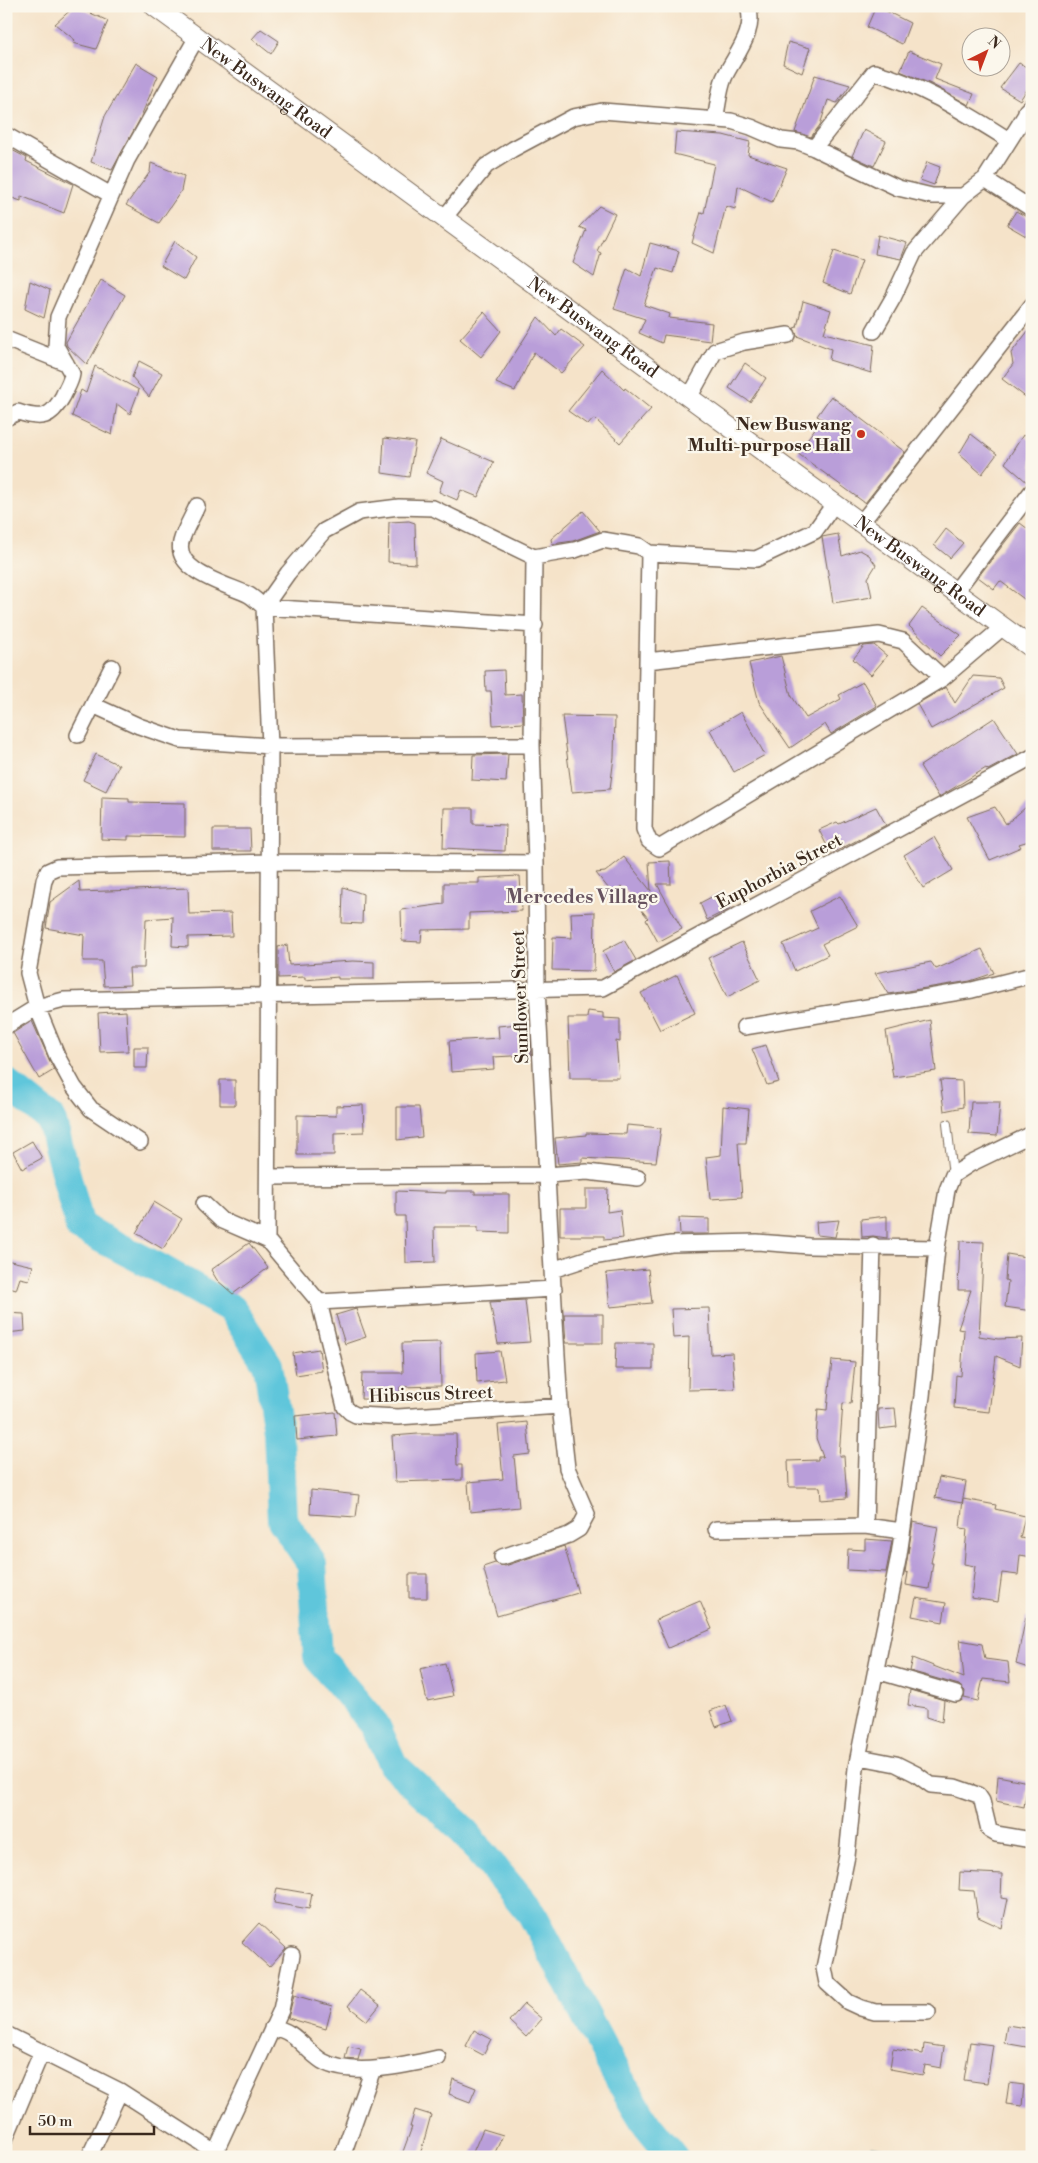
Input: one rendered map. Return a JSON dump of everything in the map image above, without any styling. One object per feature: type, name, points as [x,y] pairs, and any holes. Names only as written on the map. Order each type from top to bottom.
[{"type":"street","name":"New Buswang Road","points":[[154,6],[690,396],[834,504],[1032,648]]},
{"type":"street","points":[[715,120],[724,79],[747,34],[750,21],[748,6]]},
{"type":"street","points":[[6,418],[18,412],[30,416],[48,416],[54,411],[71,378],[72,374],[56,346],[58,317],[127,160],[197,37]]},
{"type":"street","points":[[814,148],[874,72],[964,112],[1009,140]]},
{"type":"street","points":[[874,331],[893,298],[914,253],[963,196],[985,179],[1026,114],[1026,111],[1032,105]]},
{"type":"street","points":[[444,218],[486,166],[513,149],[573,117],[602,110],[682,119],[731,121],[752,127],[781,140],[799,142],[814,148],[898,188],[932,196],[963,196]]},
{"type":"street","points":[[6,135],[111,195]]},
{"type":"street","points":[[985,179],[1032,209]]},
{"type":"street","points":[[861,523],[1032,306]]},
{"type":"street","points":[[690,396],[715,351],[744,342],[788,335]]},
{"type":"street","points":[[6,339],[66,363]]},
{"type":"street","points":[[955,592],[1032,491]]},
{"type":"street","points":[[204,1204],[221,1220],[267,1240],[270,746],[264,607],[288,573],[324,531],[359,512],[399,507],[433,508],[534,557],[575,550],[603,540],[639,546],[648,553],[756,559],[815,531],[834,504]]},
{"type":"street","points":[[197,506],[181,542],[184,562],[193,570],[250,596],[264,607],[535,625]]},
{"type":"street","points":[[648,553],[644,829],[649,841],[659,848],[943,678],[1003,627]]},
{"type":"street","name":"Sunflower Street","points":[[502,1557],[569,1535],[579,1529],[587,1514],[567,1468],[560,1406],[552,1270],[537,988],[536,862],[532,745],[535,625],[534,557]]},
{"type":"street","points":[[647,661],[879,635],[903,641],[943,678]]},
{"type":"street","points":[[78,735],[112,667]]},
{"type":"street","points":[[93,705],[139,726],[180,740],[270,746],[532,745]]},
{"type":"street","name":"Euphorbia Street","points":[[6,1026],[36,1007],[64,1000],[603,988],[1032,757]]},
{"type":"street","points":[[140,1142],[91,1109],[85,1102],[74,1087],[57,1056],[36,1007],[28,973],[44,880],[48,871],[57,867],[269,862],[536,862]]},
{"type":"street","points":[[744,1027],[972,990],[1032,975]]},
{"type":"street","points":[[928,2012],[875,2012],[861,2008],[848,2002],[826,1984],[824,1968],[847,1856],[856,1768],[860,1757],[877,1670],[902,1531],[922,1396],[937,1248],[947,1190],[953,1175],[970,1164],[1032,1134]]},
{"type":"street","points":[[268,1177],[547,1175],[587,1172],[619,1174],[638,1178]]},
{"type":"street","name":"Hibiscus Street","points":[[267,1240],[319,1302],[345,1406],[350,1412],[356,1415],[398,1416],[560,1406]]},
{"type":"street","points":[[552,1270],[592,1257],[671,1244],[757,1242],[809,1246],[873,1245],[937,1248]]},
{"type":"street","points":[[866,1526],[873,1245]]},
{"type":"street","points":[[319,1302],[554,1289]]},
{"type":"street","points":[[716,1529],[866,1526],[902,1531]]},
{"type":"street","points":[[877,1670],[956,1694]]},
{"type":"street","points":[[860,1757],[896,1764],[916,1774],[930,1784],[971,1791],[978,1795],[982,1801],[989,1830],[996,1834],[1032,1840]]},
{"type":"street","points":[[6,2034],[120,2091],[214,2154],[281,2010],[292,1955]]},
{"type":"street","points":[[272,2028],[289,2032],[322,2061],[336,2066],[373,2069],[393,2068],[438,2058]]},
{"type":"street","points":[[6,2137],[42,2051]]},
{"type":"street","points":[[342,2157],[373,2069]]},
{"type":"street","points":[[89,2157],[120,2091]]},
{"type":"lane","points":[[947,1124],[953,1175]]},
{"type":"water","points":[[871,2146],[922,2156],[922,2157],[868,2157]]},
{"type":"building","points":[[75,6],[108,21],[96,49],[73,43],[75,40],[55,24]]},
{"type":"building","points":[[876,6],[910,23],[902,44],[867,27]]},
{"type":"building","points":[[261,29],[279,41],[271,54],[252,39]]},
{"type":"building","points":[[788,42],[810,48],[802,73],[783,64]]},
{"type":"building","points":[[909,51],[941,64],[935,79],[974,94],[969,105],[931,84],[900,71]]},
{"type":"building","points":[[136,63],[158,76],[139,121],[112,170],[91,162],[105,116]]},
{"type":"building","points":[[1019,63],[1032,70],[1032,82],[1020,100],[1000,88],[1008,78],[1010,78],[1010,75]]},
{"type":"building","points":[[815,75],[850,85],[837,103],[828,100],[820,125],[811,137],[795,132]]},
{"type":"building","points":[[864,130],[886,141],[874,166],[852,156]]},
{"type":"building","points":[[676,132],[723,135],[750,142],[748,155],[787,168],[772,202],[738,186],[735,209],[726,206],[714,253],[692,243],[701,212],[704,213],[714,164],[674,154]]},
{"type":"building","points":[[6,147],[27,158],[26,161],[73,184],[64,213],[21,196],[21,201],[6,196]]},
{"type":"building","points":[[927,162],[940,167],[934,185],[920,180]]},
{"type":"building","points":[[151,163],[184,176],[181,191],[159,223],[126,205],[150,172]]},
{"type":"building","points":[[599,206],[615,214],[597,251],[601,253],[594,277],[573,263],[586,230],[579,227]]},
{"type":"building","points":[[1016,211],[1032,220],[1032,226],[1026,236],[1007,225]]},
{"type":"building","points":[[878,235],[907,243],[901,259],[875,254]]},
{"type":"building","points":[[175,241],[196,257],[184,280],[161,266]]},
{"type":"building","points":[[650,243],[679,251],[673,273],[657,268],[644,305],[670,314],[669,318],[712,323],[710,341],[664,335],[662,343],[639,333],[645,319],[614,309],[627,268],[641,276]]},
{"type":"building","points":[[834,251],[862,260],[850,294],[823,283]]},
{"type":"building","points":[[101,280],[125,295],[87,365],[67,346],[66,342]]},
{"type":"building","points":[[30,281],[50,290],[44,318],[25,309]]},
{"type":"building","points":[[803,301],[831,310],[824,333],[874,345],[871,373],[829,360],[831,349],[797,336],[794,328],[797,327]]},
{"type":"building","points":[[484,312],[501,331],[481,357],[460,339]]},
{"type":"building","points":[[538,317],[556,336],[561,329],[585,347],[561,373],[534,352],[515,391],[496,383]]},
{"type":"building","points":[[1032,326],[1032,402],[1002,379],[1013,364],[1011,353]]},
{"type":"building","points":[[139,361],[162,373],[149,397],[132,377]]},
{"type":"building","points":[[745,363],[766,378],[750,402],[729,388]]},
{"type":"building","points":[[95,366],[139,390],[130,414],[117,404],[112,435],[72,416],[81,390],[86,393]]},
{"type":"building","points":[[602,369],[624,390],[625,388],[651,409],[620,443],[594,418],[588,425],[568,411]]},
{"type":"building","points":[[831,396],[905,452],[865,503],[797,453],[822,419],[817,416]]},
{"type":"building","points":[[971,434],[997,454],[982,474],[959,454]]},
{"type":"building","points":[[1023,435],[1032,442],[1032,482],[1028,483],[1005,463]]},
{"type":"building","points":[[384,438],[415,442],[409,477],[382,473]]},
{"type":"building","points":[[441,439],[494,462],[478,497],[461,490],[457,500],[439,492],[443,481],[426,473]]},
{"type":"building","points":[[583,511],[600,531],[573,541],[552,544],[551,539]]},
{"type":"building","points":[[409,521],[415,523],[416,564],[388,562],[389,522]]},
{"type":"building","points":[[1020,523],[1032,532],[1032,605],[1000,581],[994,589],[978,577]]},
{"type":"building","points":[[946,529],[963,543],[950,558],[934,545]]},
{"type":"building","points":[[838,534],[842,556],[860,550],[869,555],[876,565],[868,578],[872,597],[833,603],[822,537]]},
{"type":"building","points":[[922,608],[961,635],[940,656],[909,626]]},
{"type":"building","points":[[874,645],[887,656],[871,675],[853,659],[864,646]]},
{"type":"building","points":[[781,656],[791,695],[806,718],[841,699],[839,695],[863,682],[877,706],[831,734],[825,724],[790,748],[759,702],[749,663]]},
{"type":"building","points":[[504,670],[505,695],[522,694],[523,723],[493,725],[491,691],[486,691],[485,671]]},
{"type":"building","points":[[973,676],[999,678],[1004,688],[931,729],[917,704],[946,687],[955,703]]},
{"type":"building","points":[[741,712],[765,755],[734,772],[710,730]]},
{"type":"building","points":[[562,716],[615,717],[614,757],[610,789],[572,792]]},
{"type":"building","points":[[994,718],[1018,754],[988,770],[986,768],[939,797],[920,766]]},
{"type":"building","points":[[96,754],[119,765],[106,791],[83,780]]},
{"type":"building","points":[[508,754],[506,782],[472,780],[473,755]]},
{"type":"building","points":[[102,797],[129,798],[129,802],[185,803],[185,837],[128,836],[128,840],[101,839]]},
{"type":"building","points":[[1032,802],[1032,840],[1019,844],[1021,847],[990,860],[967,817],[995,807],[1006,824]]},
{"type":"building","points":[[876,807],[886,825],[831,854],[819,830],[837,822],[839,824]]},
{"type":"building","points":[[444,808],[473,808],[473,824],[506,825],[505,851],[443,848]]},
{"type":"building","points":[[213,829],[250,829],[251,851],[213,851]]},
{"type":"building","points":[[934,837],[953,870],[923,888],[904,855]]},
{"type":"building","points":[[624,857],[651,891],[649,862],[670,861],[671,884],[657,884],[682,929],[658,942],[646,920],[648,918],[622,886],[613,894],[596,873],[605,872]]},
{"type":"building","points":[[520,876],[522,911],[469,913],[469,929],[422,930],[421,942],[402,941],[401,910],[444,904],[444,883],[479,883],[479,878]]},
{"type":"building","points":[[79,881],[80,892],[188,888],[189,914],[231,913],[232,936],[188,937],[188,947],[172,946],[173,917],[146,919],[144,968],[129,968],[130,985],[104,986],[102,961],[83,961],[84,935],[46,928],[50,902]]},
{"type":"building","points":[[343,887],[363,894],[362,924],[342,923]]},
{"type":"building","points":[[721,892],[731,908],[707,920],[700,903]]},
{"type":"building","points":[[840,896],[858,926],[822,944],[828,955],[795,971],[783,944],[818,928],[810,911]]},
{"type":"building","points":[[595,912],[594,971],[552,970],[553,937],[572,938],[571,913]]},
{"type":"building","points":[[624,940],[636,960],[614,972],[603,951]]},
{"type":"building","points":[[742,942],[760,980],[727,997],[708,958]]},
{"type":"building","points":[[287,945],[289,965],[353,961],[374,962],[374,979],[338,979],[338,977],[305,980],[305,977],[278,978],[278,947]]},
{"type":"building","points":[[982,949],[994,973],[970,981],[888,994],[875,973],[931,962],[936,969]]},
{"type":"building","points":[[677,975],[695,1013],[660,1030],[641,993]]},
{"type":"building","points":[[126,1011],[128,1051],[100,1052],[98,1013]]},
{"type":"building","points":[[588,1011],[603,1013],[603,1018],[620,1019],[620,1042],[616,1041],[619,1078],[570,1078],[568,1018],[587,1018]]},
{"type":"building","points":[[930,1020],[936,1071],[893,1077],[886,1031]]},
{"type":"building","points":[[32,1021],[54,1070],[39,1079],[13,1033]]},
{"type":"building","points":[[529,1023],[531,1055],[493,1057],[494,1069],[451,1072],[449,1041],[499,1038],[498,1026]]},
{"type":"building","points":[[766,1045],[779,1082],[767,1085],[752,1049]]},
{"type":"building","points":[[134,1047],[148,1047],[147,1068],[134,1068]]},
{"type":"building","points":[[220,1080],[235,1080],[235,1105],[220,1105]]},
{"type":"building","points":[[940,1080],[962,1081],[963,1107],[944,1111]]},
{"type":"building","points":[[971,1102],[1000,1102],[997,1136],[969,1134]]},
{"type":"building","points":[[363,1105],[364,1132],[334,1133],[334,1155],[297,1155],[297,1115],[336,1116],[336,1106]]},
{"type":"building","points":[[723,1106],[749,1109],[746,1143],[738,1143],[742,1197],[710,1199],[706,1157],[721,1155]]},
{"type":"building","points":[[397,1107],[419,1107],[422,1137],[397,1140]]},
{"type":"building","points":[[627,1125],[661,1128],[656,1162],[582,1158],[582,1162],[558,1164],[555,1138],[586,1135],[586,1133],[626,1134]]},
{"type":"building","points":[[32,1141],[42,1158],[22,1169],[13,1152]]},
{"type":"building","points":[[586,1189],[608,1189],[607,1212],[620,1210],[623,1238],[604,1240],[604,1236],[560,1236],[560,1208],[586,1208]]},
{"type":"building","points":[[396,1191],[446,1193],[446,1191],[475,1191],[475,1194],[509,1194],[509,1233],[478,1232],[478,1227],[434,1227],[435,1262],[406,1263],[405,1216],[396,1216]]},
{"type":"building","points":[[154,1202],[182,1219],[163,1249],[136,1233]]},
{"type":"building","points":[[887,1216],[887,1238],[862,1237],[861,1219]]},
{"type":"building","points":[[679,1218],[709,1219],[709,1234],[680,1234]]},
{"type":"building","points":[[839,1220],[835,1237],[817,1235],[816,1222]]},
{"type":"building","points":[[960,1241],[984,1242],[979,1336],[998,1339],[1022,1338],[1020,1366],[996,1356],[989,1412],[954,1408],[956,1375],[961,1376],[964,1330],[958,1329],[971,1290],[958,1290]]},
{"type":"building","points":[[249,1243],[268,1268],[233,1294],[217,1280],[211,1270]]},
{"type":"building","points":[[1007,1254],[1032,1258],[1032,1311],[1005,1307],[1008,1281],[1005,1280]]},
{"type":"building","points":[[6,1260],[33,1266],[29,1280],[20,1278],[16,1290],[6,1287]]},
{"type":"building","points":[[648,1269],[652,1303],[610,1307],[606,1273]]},
{"type":"building","points":[[525,1300],[530,1342],[498,1344],[490,1302]]},
{"type":"building","points":[[709,1308],[711,1354],[732,1353],[735,1389],[688,1390],[689,1337],[673,1338],[671,1309]]},
{"type":"building","points":[[356,1309],[366,1337],[345,1344],[336,1315]]},
{"type":"building","points":[[6,1313],[24,1314],[25,1331],[6,1333]]},
{"type":"building","points":[[564,1314],[603,1314],[603,1343],[566,1343]]},
{"type":"building","points":[[440,1342],[441,1386],[400,1387],[400,1400],[361,1399],[362,1373],[403,1373],[402,1343]]},
{"type":"building","points":[[616,1343],[653,1343],[653,1369],[615,1369]]},
{"type":"building","points":[[319,1349],[322,1371],[296,1375],[293,1353]]},
{"type":"building","points":[[500,1351],[505,1380],[477,1383],[476,1353]]},
{"type":"building","points":[[832,1360],[855,1362],[851,1404],[843,1403],[839,1456],[844,1456],[847,1498],[821,1500],[820,1487],[789,1487],[788,1461],[818,1460],[818,1457],[823,1457],[816,1438],[818,1409],[827,1410]]},
{"type":"building","points":[[895,1408],[897,1427],[879,1429],[878,1409]]},
{"type":"building","points":[[335,1412],[337,1436],[297,1440],[295,1416]]},
{"type":"building","points":[[527,1422],[530,1454],[514,1456],[519,1507],[470,1512],[468,1482],[503,1479],[498,1425]]},
{"type":"building","points":[[456,1434],[457,1465],[462,1465],[462,1480],[395,1482],[392,1436]]},
{"type":"building","points":[[939,1477],[966,1482],[962,1503],[935,1498]]},
{"type":"building","points":[[311,1490],[359,1495],[356,1517],[310,1514]]},
{"type":"building","points":[[963,1499],[996,1505],[995,1509],[1025,1516],[1020,1538],[1032,1540],[1032,1557],[1020,1555],[1018,1575],[1002,1573],[998,1602],[971,1598],[975,1566],[964,1564],[967,1529],[960,1528]]},
{"type":"building","points":[[913,1522],[938,1527],[931,1563],[933,1563],[929,1589],[906,1585],[908,1573],[905,1572]]},
{"type":"building","points":[[865,1539],[892,1541],[886,1572],[847,1570],[848,1549],[865,1550]]},
{"type":"building","points":[[564,1546],[578,1593],[497,1616],[483,1567],[495,1563],[505,1566]]},
{"type":"building","points":[[409,1574],[427,1574],[427,1598],[409,1598]]},
{"type":"building","points":[[916,1598],[946,1603],[943,1622],[912,1616]]},
{"type":"building","points":[[700,1601],[712,1629],[668,1648],[656,1620]]},
{"type":"building","points":[[1026,1617],[1032,1617],[1032,1669],[1016,1664]]},
{"type":"building","points":[[960,1640],[982,1644],[985,1659],[1008,1662],[1010,1682],[983,1679],[978,1701],[964,1698],[965,1691],[959,1685],[910,1671],[913,1658],[964,1678]]},
{"type":"building","points":[[445,1663],[453,1696],[427,1701],[420,1669]]},
{"type":"building","points":[[910,1690],[944,1700],[942,1722],[927,1717],[927,1708],[908,1705]]},
{"type":"building","points":[[726,1705],[732,1721],[716,1727],[710,1711]]},
{"type":"building","points":[[998,1776],[1028,1782],[1024,1807],[996,1801]]},
{"type":"building","points":[[960,1872],[1002,1874],[1001,1898],[1008,1899],[1002,1928],[978,1917],[974,1891],[959,1890]]},
{"type":"building","points":[[277,1888],[312,1894],[309,1909],[274,1903]]},
{"type":"building","points":[[259,1923],[286,1948],[269,1967],[242,1942]]},
{"type":"building","points":[[360,1990],[380,2005],[367,2021],[348,2006]]},
{"type":"building","points":[[294,1995],[332,2006],[326,2029],[288,2018]]},
{"type":"building","points":[[524,2004],[542,2019],[526,2037],[509,2021]]},
{"type":"building","points":[[1007,2025],[1032,2029],[1032,2048],[1004,2043]]},
{"type":"building","points":[[474,2030],[491,2039],[483,2055],[466,2046]]},
{"type":"building","points":[[970,2042],[993,2045],[987,2083],[964,2080]]},
{"type":"building","points":[[924,2044],[944,2047],[941,2068],[925,2065],[923,2075],[890,2069],[893,2049],[923,2054]]},
{"type":"building","points":[[348,2046],[361,2049],[358,2060],[345,2059]]},
{"type":"building","points":[[453,2079],[476,2088],[470,2102],[449,2094]]},
{"type":"building","points":[[1009,2083],[1024,2085],[1022,2106],[1006,2104]]},
{"type":"building","points":[[415,2110],[431,2115],[422,2148],[419,2157],[401,2157],[412,2127],[410,2127]]},
{"type":"building","points":[[483,2129],[503,2135],[493,2157],[471,2157]]},
{"type":"waterway","points":[[6,1083],[51,1119],[80,1227],[232,1309],[268,1365],[278,1431],[282,1520],[312,1564],[318,1657],[375,1725],[393,1765],[458,1825],[532,1914],[614,2070],[647,2125],[673,2157]]},
{"type":"place","name":"New Buswang Multi-purpose Hall","points":[[861,434]]},
{"type":"district","name":"Mercedes Village","points":[[582,896]]}]
